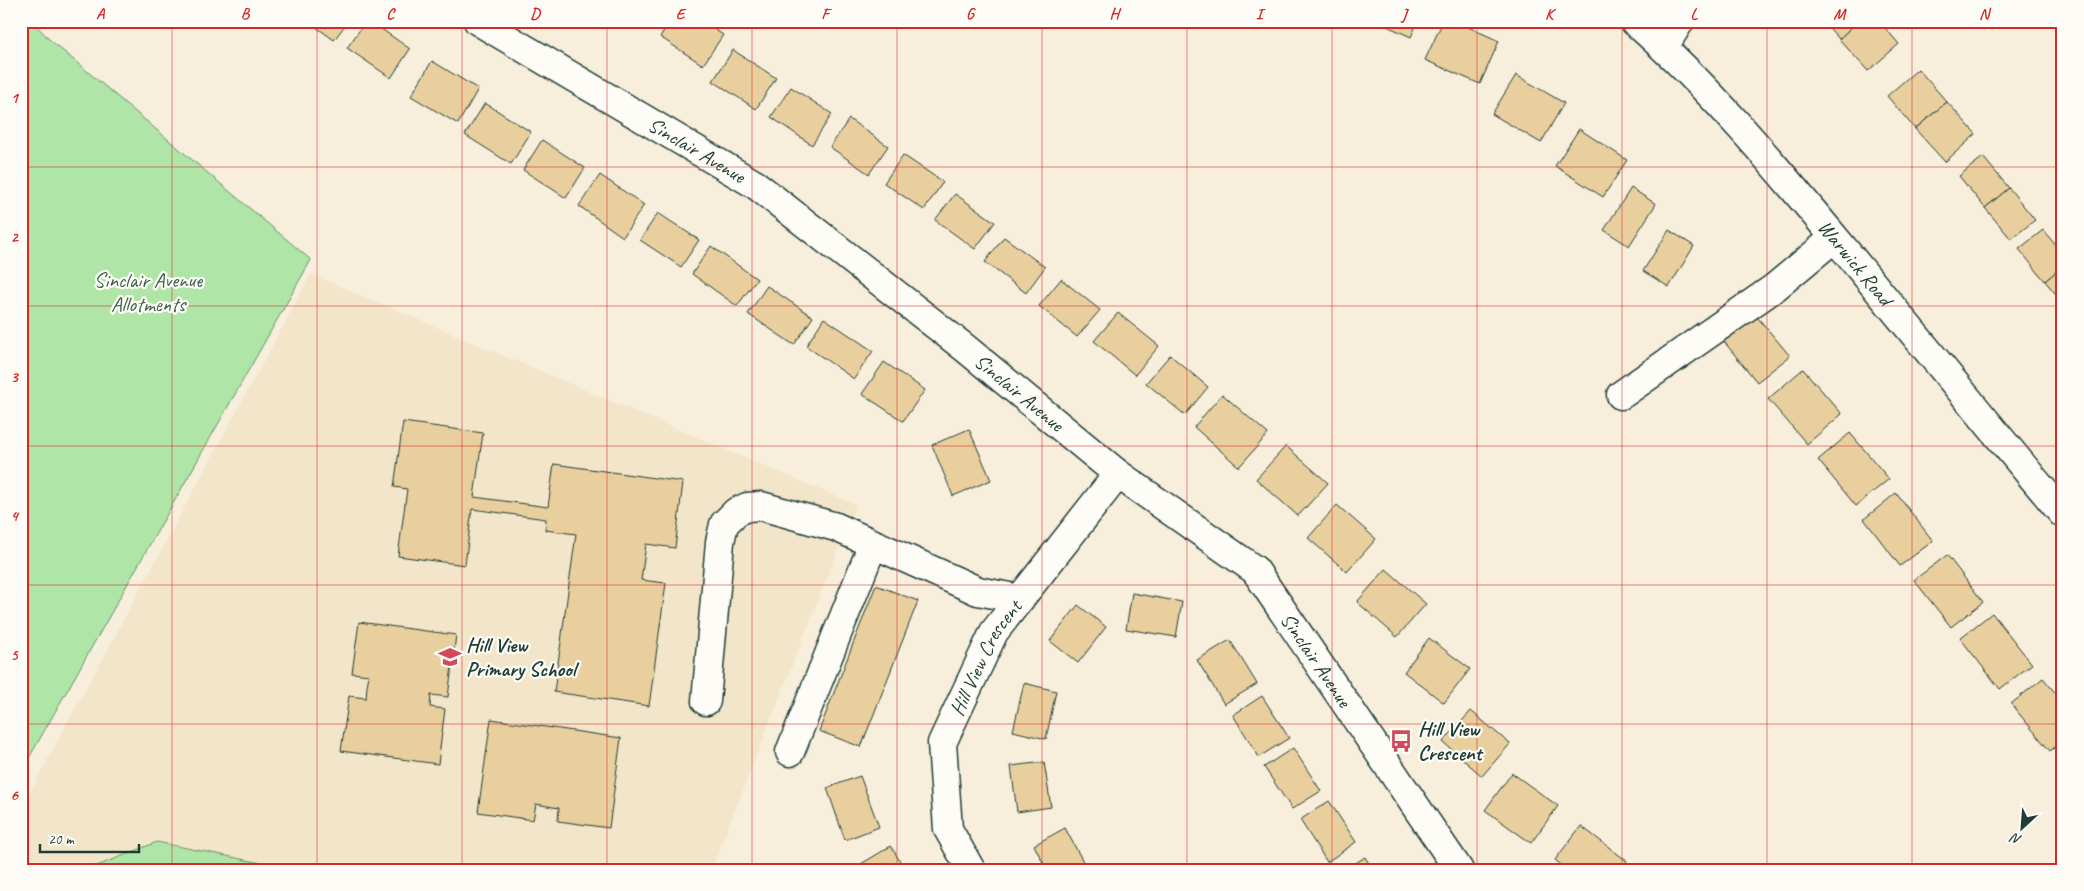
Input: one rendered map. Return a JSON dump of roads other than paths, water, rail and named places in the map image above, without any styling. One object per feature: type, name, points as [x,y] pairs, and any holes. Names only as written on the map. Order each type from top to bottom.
[{"type":"street","name":"Sinclair Avenue","points":[[478,21],[756,185],[965,348],[1118,474],[1254,570],[1459,870]]},
{"type":"street","name":"Warwick Road","points":[[1634,21],[1664,47],[1717,100],[2063,514]]},
{"type":"street","points":[[1664,47],[1680,21]]},
{"type":"street","points":[[1621,394],[1774,288],[1834,238]]},
{"type":"street","name":"Hill View Crescent","points":[[971,870],[948,829],[942,743],[994,632],[1118,474]]},
{"type":"street","points":[[706,701],[720,542],[724,524],[736,512],[747,507],[761,506],[782,510],[836,527],[978,590],[1020,599]]},
{"type":"street","points":[[790,752],[873,544]]},
{"type":"place","name":"Hill View Primary School","points":[[450,657]]},
{"type":"place","name":"Hill View Crescent","points":[[1401,741]]},
{"type":"park label","name":"Sinclair Avenue Allotments","points":[[148,292]]}]
